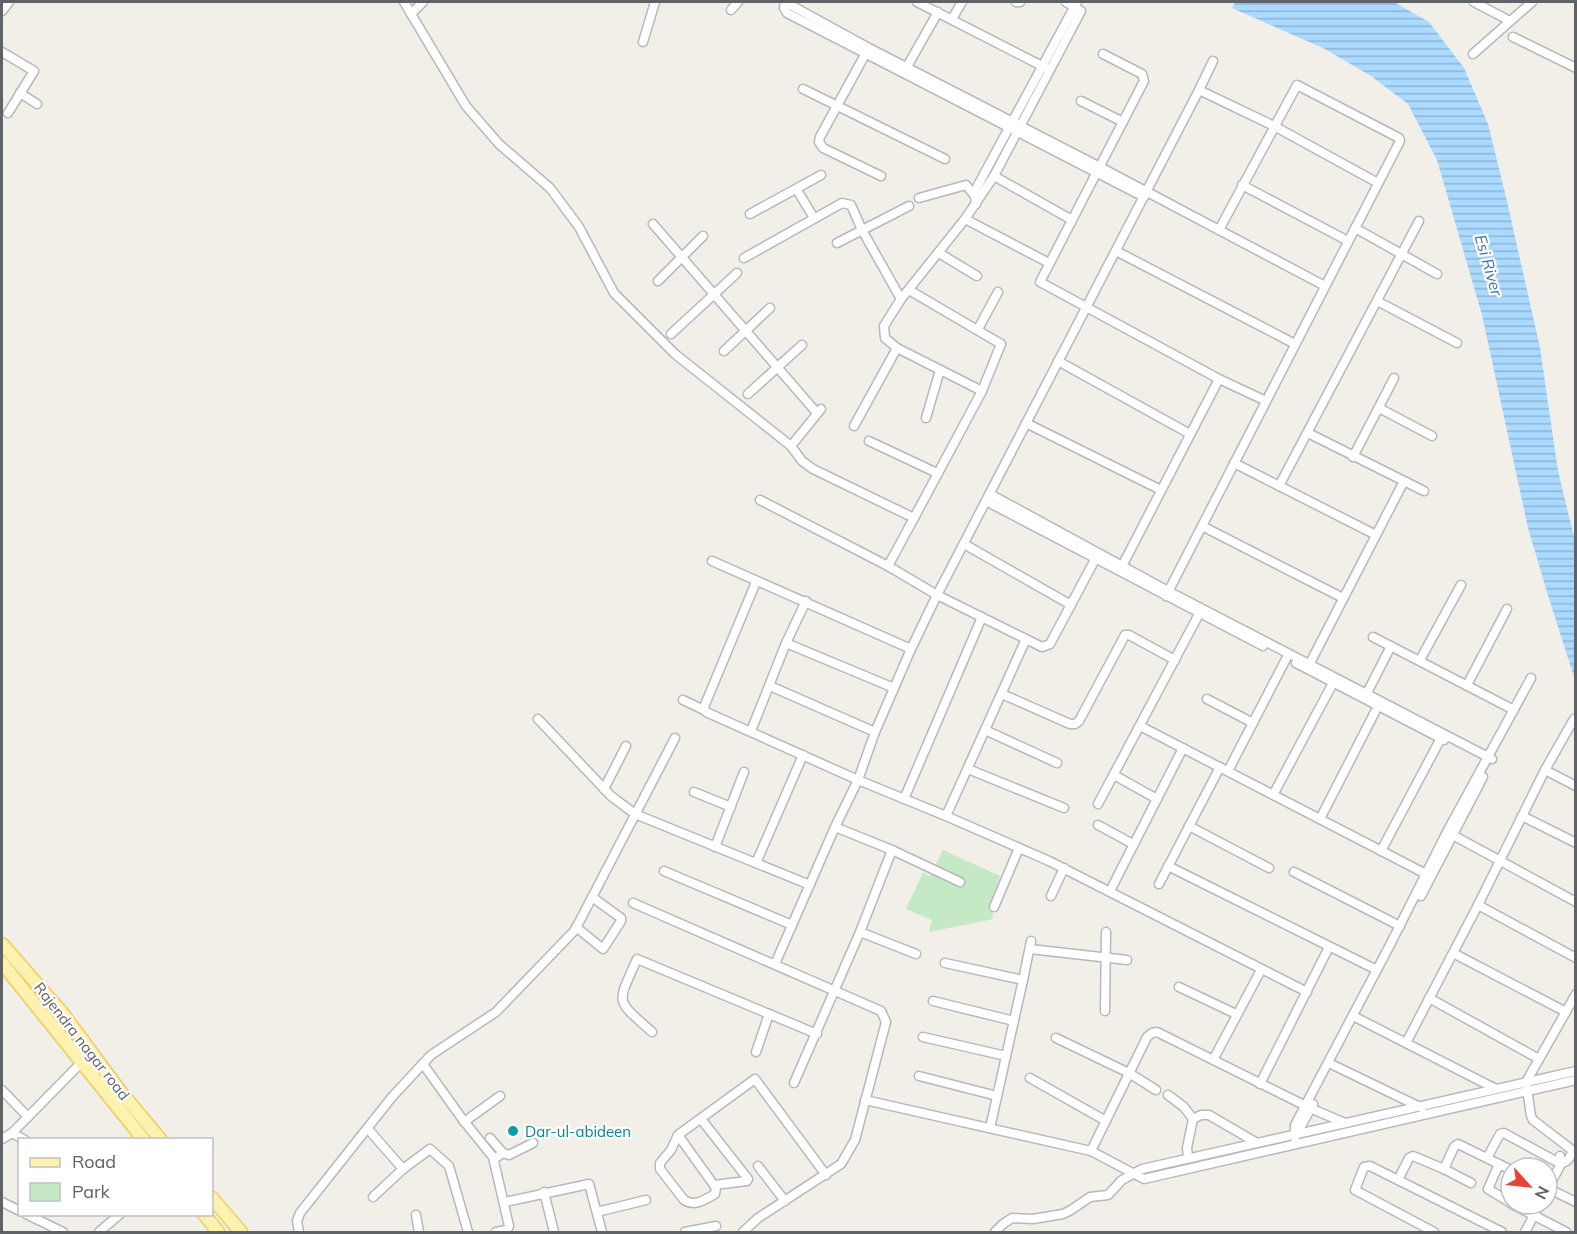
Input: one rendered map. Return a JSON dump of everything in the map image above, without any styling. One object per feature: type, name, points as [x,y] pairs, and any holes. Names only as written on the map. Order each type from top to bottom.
[{"type":"main road","name":"Rajendra nagar road","points":[[2,944],[63,1014],[159,1138]]},
{"type":"main road","name":"Rajendra nagar road","points":[[2,963],[142,1138]]},
{"type":"main road","points":[[213,1199],[241,1233]]},
{"type":"main road","points":[[205,1216],[218,1233]]},
{"type":"street","points":[[2,11],[9,2]]},
{"type":"street","points":[[404,2],[466,106],[499,144],[550,188],[579,227],[614,293],[675,354],[791,446],[802,461],[813,469],[914,518]]},
{"type":"street","points":[[411,14],[423,2]]},
{"type":"street","points":[[643,42],[656,2]]},
{"type":"street","points":[[731,10],[738,2]]},
{"type":"street","points":[[785,2],[867,51],[1325,286]]},
{"type":"street","points":[[917,2],[1050,70]]},
{"type":"street","points":[[952,19],[962,2]]},
{"type":"street","points":[[1474,2],[1510,21]]},
{"type":"street","points":[[1473,54],[1532,2]]},
{"type":"street","points":[[975,200],[976,187],[1015,126],[1050,70],[1081,12],[1072,3],[1041,65],[1015,126],[993,176],[975,200],[965,219],[901,299],[884,326],[885,338],[897,348],[982,391]]},
{"type":"street","points":[[905,70],[938,12]]},
{"type":"street","points":[[1513,37],[1575,68]]},
{"type":"street","points":[[867,51],[836,105],[819,142],[823,148],[881,176]]},
{"type":"street","points":[[1103,54],[1142,74],[1144,81],[1040,280],[1041,285],[1085,306],[1219,379],[1266,401]]},
{"type":"street","points":[[2,55],[34,71],[8,113]]},
{"type":"street","points":[[776,964],[835,826],[858,780],[875,732],[911,649],[937,595],[1213,60]]},
{"type":"street","points":[[1167,594],[1400,141],[1397,135],[1299,85],[1294,87],[1219,230]]},
{"type":"street","points":[[802,89],[945,159]]},
{"type":"street","points":[[1199,90],[1274,126],[1378,183]]},
{"type":"street","points":[[20,93],[38,104]]},
{"type":"street","points":[[1081,100],[1123,122]]},
{"type":"street","points":[[750,214],[822,175]]},
{"type":"street","points":[[993,176],[1072,220]]},
{"type":"street","points":[[919,198],[966,185],[975,200]]},
{"type":"street","points":[[1242,185],[1348,241]]},
{"type":"street","points":[[797,190],[814,218]]},
{"type":"street","points":[[744,258],[814,218],[846,203],[850,205],[901,299]]},
{"type":"street","points":[[837,243],[909,206]]},
{"type":"street","points":[[965,219],[1049,263]]},
{"type":"street","points":[[1279,486],[1419,221]]},
{"type":"street","points":[[653,224],[819,411],[791,446]]},
{"type":"street","points":[[1355,228],[1437,274]]},
{"type":"street","points":[[658,281],[703,236]]},
{"type":"street","points":[[1116,251],[1295,344]]},
{"type":"street","points":[[939,253],[977,276]]},
{"type":"street","points":[[671,334],[738,273]]},
{"type":"street","points":[[888,566],[982,391],[1001,344],[909,290]]},
{"type":"street","points":[[978,329],[998,292]]},
{"type":"street","points":[[1377,302],[1456,343]]},
{"type":"street","points":[[724,351],[770,308]]},
{"type":"street","points":[[748,394],[802,345]]},
{"type":"street","points":[[854,426],[897,348]]},
{"type":"street","points":[[1058,361],[1190,434]]},
{"type":"street","points":[[926,418],[940,370]]},
{"type":"street","points":[[1353,457],[1394,378]]},
{"type":"street","points":[[1120,568],[1219,379]]},
{"type":"street","points":[[1379,408],[1432,436]]},
{"type":"street","points":[[1026,423],[1161,490]]},
{"type":"street","points":[[1308,433],[1424,491]]},
{"type":"street","points":[[869,441],[937,473]]},
{"type":"street","points":[[1234,463],[1376,535]]},
{"type":"street","points":[[1308,666],[1404,481]]},
{"type":"street","points":[[988,498],[1167,594],[1308,666],[1367,693],[1489,759]]},
{"type":"street","points":[[760,500],[888,566],[937,595],[1042,647],[1050,644],[1097,556]]},
{"type":"street","points":[[1202,526],[1343,598]]},
{"type":"street","points":[[964,544],[1071,605]]},
{"type":"street","points":[[712,561],[911,649]]},
{"type":"street","points":[[704,710],[756,582]]},
{"type":"street","points":[[1420,660],[1461,585]]},
{"type":"street","points":[[1167,594],[1199,614],[1286,658],[1308,666],[1378,706],[1489,759]]},
{"type":"street","points":[[751,731],[786,643],[806,602]]},
{"type":"street","points":[[1467,685],[1507,609]]},
{"type":"street","points":[[1098,804],[1199,614]]},
{"type":"street","points":[[904,799],[982,616]]},
{"type":"street","points":[[1002,693],[1070,724],[1075,724],[1079,721],[1125,635],[1175,660]]},
{"type":"street","points":[[1308,1107],[1333,1065],[1489,759],[1516,715],[1514,710],[1373,637]]},
{"type":"street","points":[[946,816],[1026,639]]},
{"type":"street","points":[[786,643],[894,688]]},
{"type":"street","points":[[1367,693],[1391,646]]},
{"type":"street","points":[[1159,884],[1189,826],[1253,723],[1286,658]]},
{"type":"street","points":[[1514,710],[1532,678]]},
{"type":"street","points":[[1273,795],[1333,682]]},
{"type":"street","points":[[770,686],[875,732]]},
{"type":"street","points":[[1207,699],[1253,723]]},
{"type":"street","points":[[683,700],[858,780],[1064,868],[1307,992]]},
{"type":"street","points":[[1320,819],[1378,706]]},
{"type":"street","points":[[538,719],[616,801],[635,814],[810,885]]},
{"type":"street","points":[[1406,1043],[1545,770],[1574,719]]},
{"type":"street","points":[[1140,726],[1426,874]]},
{"type":"street","points":[[985,730],[1057,763]]},
{"type":"street","points":[[299,1233],[297,1221],[300,1213],[392,1097],[431,1055],[496,1012],[580,924],[675,738]]},
{"type":"street","points":[[1381,851],[1441,738]]},
{"type":"street","points":[[604,789],[626,746]]},
{"type":"street","points":[[1110,891],[1183,748]]},
{"type":"street","points":[[756,863],[803,755]]},
{"type":"street","points":[[968,769],[1064,808]]},
{"type":"street","points":[[1545,770],[1575,786]]},
{"type":"street","points":[[716,847],[744,772]]},
{"type":"street","points":[[1114,775],[1157,799]]},
{"type":"street","points":[[694,792],[731,807]]},
{"type":"street","points":[[1522,816],[1575,843]]},
{"type":"street","points":[[1098,825],[1133,844]]},
{"type":"street","points":[[835,826],[960,882]]},
{"type":"street","points":[[1189,826],[1269,868]]},
{"type":"street","points":[[1450,834],[1575,902]]},
{"type":"street","points":[[1295,1136],[1426,874],[1450,834]]},
{"type":"street","points":[[994,907],[1019,848]]},
{"type":"street","points":[[794,1083],[836,990],[892,850]]},
{"type":"street","points":[[1168,866],[1377,970]]},
{"type":"street","points":[[1051,896],[1064,868]]},
{"type":"street","points":[[664,872],[792,925]]},
{"type":"street","points":[[1294,872],[1400,926]]},
{"type":"street","points":[[633,903],[881,1011],[886,1022],[855,1140],[841,1164],[758,1218],[743,1233]]},
{"type":"street","points":[[580,924],[603,949],[621,921],[621,918],[591,904]]},
{"type":"street","points":[[1478,905],[1575,958]]},
{"type":"street","points":[[860,932],[916,954]]},
{"type":"street","points":[[1105,1011],[1106,932]]},
{"type":"street","points":[[990,1128],[1030,945],[1127,960]]},
{"type":"street","points":[[1260,1084],[1329,947]]},
{"type":"street","points":[[1453,953],[1566,1012]]},
{"type":"street","points":[[652,1032],[621,1002],[621,995],[637,959],[817,1034]]},
{"type":"street","points":[[945,963],[1023,980]]},
{"type":"street","points":[[1213,1060],[1262,970]]},
{"type":"street","points":[[1179,987],[1236,1014]]},
{"type":"street","points":[[1559,1162],[1561,1158],[1572,1150],[1533,1120],[1526,1082],[1575,994]]},
{"type":"street","points":[[1429,999],[1539,1059]]},
{"type":"street","points":[[933,1001],[1014,1021]]},
{"type":"street","points":[[756,1052],[769,1014]]},
{"type":"street","points":[[1357,1018],[1494,1088]]},
{"type":"street","points":[[1091,1151],[1147,1037],[1157,1032],[1260,1084],[1346,1123]]},
{"type":"street","points":[[923,1037],[1006,1056]]},
{"type":"street","points":[[1056,1038],[1129,1073],[1156,1090]]},
{"type":"street","points":[[2,1139],[12,1133],[82,1062]]},
{"type":"street","points":[[423,1064],[464,1122],[494,1159],[509,1228],[496,1233]]},
{"type":"street","points":[[1333,1065],[1422,1110]]},
{"type":"street","points":[[996,1233],[1012,1218],[1033,1219],[1063,1214],[1090,1197],[1108,1195],[1122,1180],[1142,1169],[1188,1157],[1422,1110],[1494,1088],[1575,1071]]},
{"type":"street","points":[[919,1076],[998,1096]]},
{"type":"street","points":[[1030,1078],[1106,1121]]},
{"type":"street","points":[[678,1135],[717,1192],[697,1203],[684,1200],[660,1169],[660,1163],[671,1150],[678,1135],[755,1079],[826,1175]]},
{"type":"street","points":[[865,1100],[1091,1151],[1144,1179],[1346,1123],[1528,1092],[1575,1080]]},
{"type":"street","points":[[2,1090],[28,1117]]},
{"type":"street","points":[[1168,1095],[1184,1107],[1193,1119],[1187,1148],[1188,1157]]},
{"type":"street","points":[[464,1122],[500,1096]]},
{"type":"street","points":[[1193,1119],[1201,1115],[1209,1115],[1257,1143]]},
{"type":"street","points":[[701,1119],[748,1179],[714,1185]]},
{"type":"street","points":[[368,1129],[403,1169]]},
{"type":"street","points":[[12,1133],[21,1138]]},
{"type":"street","points":[[1488,1158],[1500,1134],[1504,1133],[1561,1158]]},
{"type":"street","points":[[490,1138],[503,1154]]},
{"type":"street","points":[[494,1159],[503,1154],[509,1155],[533,1143]]},
{"type":"street","points":[[1444,1168],[1454,1147],[1458,1144],[1488,1158],[1499,1164],[1488,1189],[1499,1196]]},
{"type":"street","points":[[374,1197],[403,1169],[430,1149],[449,1166],[468,1233]]},
{"type":"street","points":[[1398,1180],[1409,1158],[1413,1156],[1444,1168],[1471,1183]]},
{"type":"street","points":[[758,1166],[785,1201]]},
{"type":"street","points":[[1434,1233],[1356,1190],[1364,1167],[1398,1180],[1502,1233]]},
{"type":"street","points":[[505,1202],[589,1184],[602,1233]]},
{"type":"street","points":[[544,1192],[554,1233]]},
{"type":"street","points":[[1559,1195],[1575,1202]]},
{"type":"street","points":[[597,1212],[646,1200]]},
{"type":"street","points":[[2,1203],[18,1210]]},
{"type":"street","points":[[416,1215],[419,1233]]},
{"type":"street","points":[[28,1216],[63,1233]]},
{"type":"street","points":[[99,1233],[119,1216]]},
{"type":"street","points":[[1525,1233],[1534,1216]]},
{"type":"street","points":[[1536,1216],[1566,1233]]},
{"type":"street","points":[[685,1233],[716,1226]]},
{"type":"green space","points":[[943,850],[1000,876],[991,903],[993,919],[929,932],[932,920],[906,909],[923,873],[930,876]]},
{"type":"water","name":"Esi River","points":[[1235,2],[1394,2],[1429,22],[1464,68],[1488,124],[1540,348],[1558,471],[1575,541],[1575,680],[1528,528],[1482,315],[1437,160],[1408,104],[1371,76],[1325,49],[1232,8]]},
{"type":"place","name":"Dar-ul-abideen","points":[[513,1131]]}]
